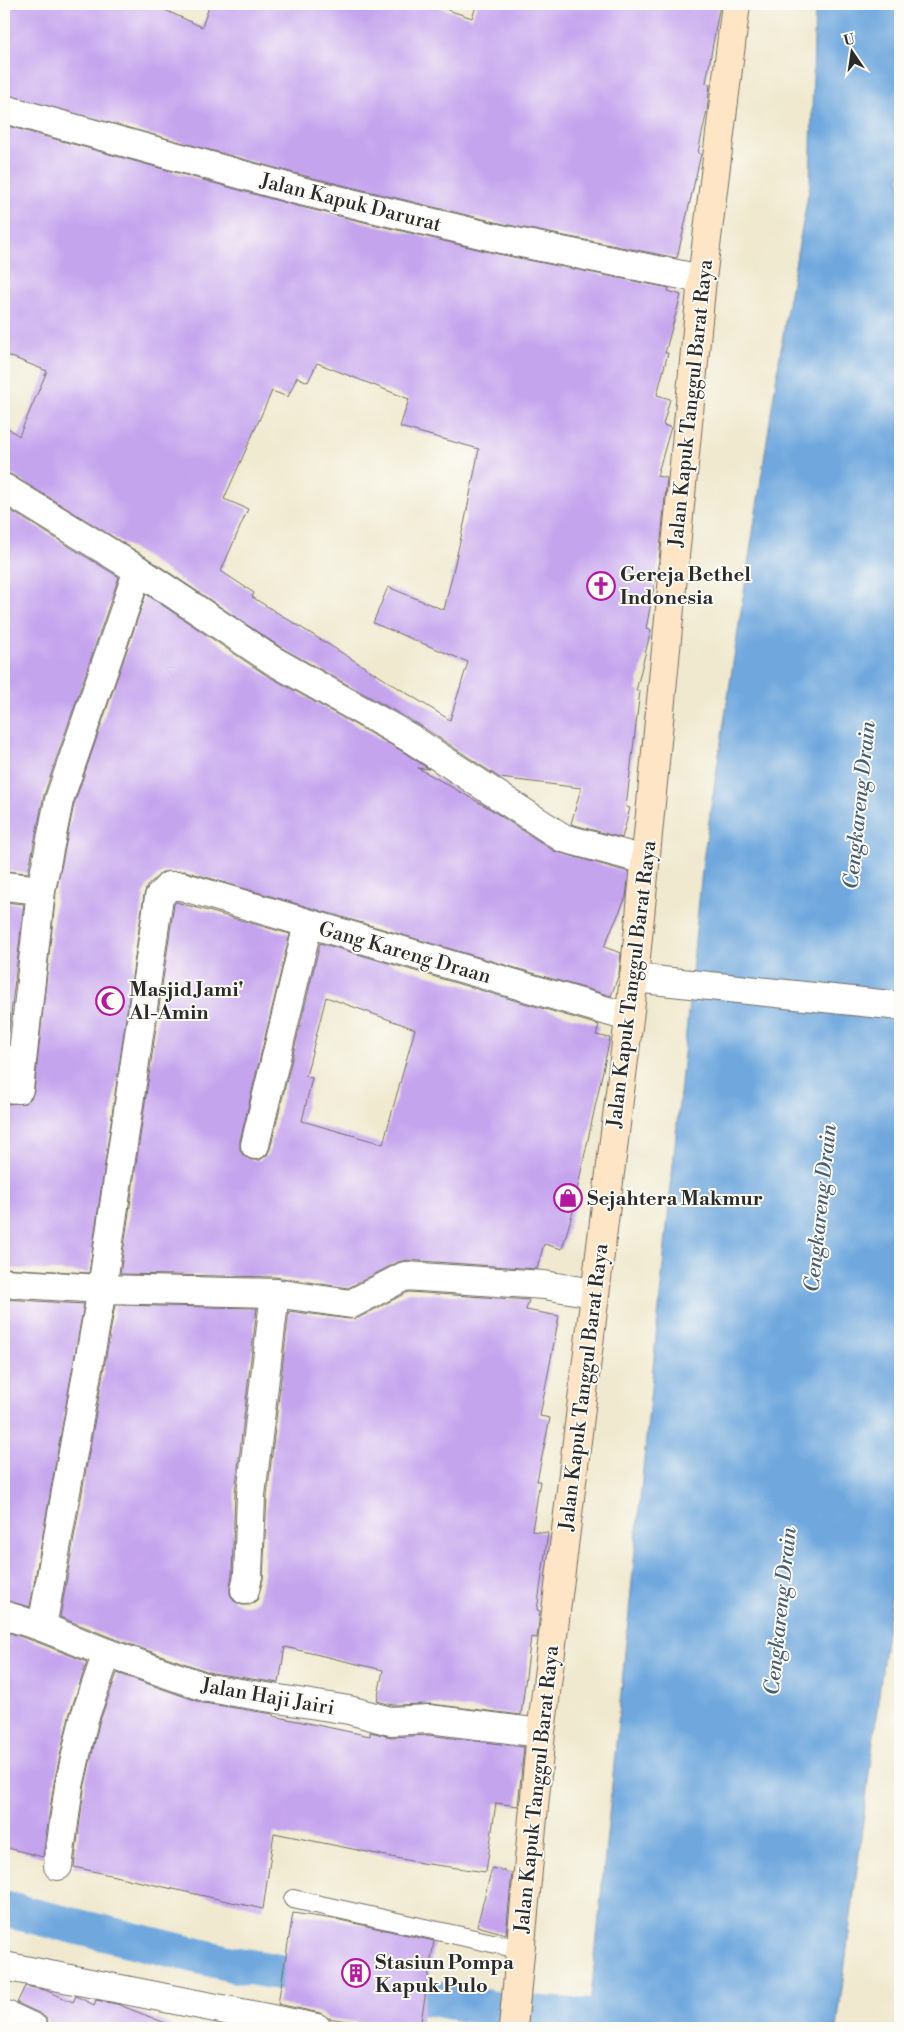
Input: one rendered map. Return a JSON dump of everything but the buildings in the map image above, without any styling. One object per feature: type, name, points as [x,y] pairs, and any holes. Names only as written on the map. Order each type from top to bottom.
[{"type":"main road","name":"Jalan Kapuk Tanggul Barat Raya","points":[[513,2028],[541,1733],[634,978],[702,279],[736,4]]},
{"type":"street","name":"Jalan Kapuk Darurat","points":[[4,109],[311,194],[501,239],[702,279]]},
{"type":"street","points":[[4,488],[138,570],[272,660],[410,738],[563,838],[645,860]]},
{"type":"street","points":[[4,1088],[19,1089],[41,890],[59,800],[138,570]]},
{"type":"street","points":[[4,886],[41,890]]},
{"type":"street","name":"Gang Kareng Draan","points":[[102,1289],[158,897],[169,886],[181,886],[628,1017]]},
{"type":"street","points":[[255,1145],[308,924]]},
{"type":"street","points":[[634,978],[900,1006]]},
{"type":"street","points":[[4,1283],[102,1289],[275,1293],[350,1304],[405,1276],[544,1285],[594,1293]]},
{"type":"street","points":[[42,1627],[102,1289]]},
{"type":"street","points":[[245,1590],[248,1576],[251,1495],[275,1293]]},
{"type":"street","name":"Jalan Haji Jairi","points":[[4,1615],[42,1627],[107,1653],[208,1688],[349,1710],[390,1721],[429,1719],[541,1733]]},
{"type":"street","points":[[58,1866],[70,1786],[84,1720],[107,1653]]},
{"type":"street","points":[[4,1966],[317,2028]]},
{"type":"street","points":[[4,2014],[34,2028]]},
{"type":"lane","points":[[293,1899],[519,1957]]},
{"type":"water","name":"Cengkareng Drain","points":[[815,4],[900,4],[900,1528],[837,2028],[588,2028],[703,860],[787,309],[810,184]]},
{"type":"waterway","points":[[4,1909],[232,1964],[512,2012],[652,2021],[671,2028]]},
{"type":"place","name":"Gereja Bethel Indonesia","points":[[601,586]]},
{"type":"place","name":"Masjid Jami' Al-Amin","points":[[110,1001]]},
{"type":"place","name":"Sejahtera Makmur","points":[[568,1198]]},
{"type":"place","name":"Stasiun Pompa Kapuk Pulo","points":[[356,1973]]}]
